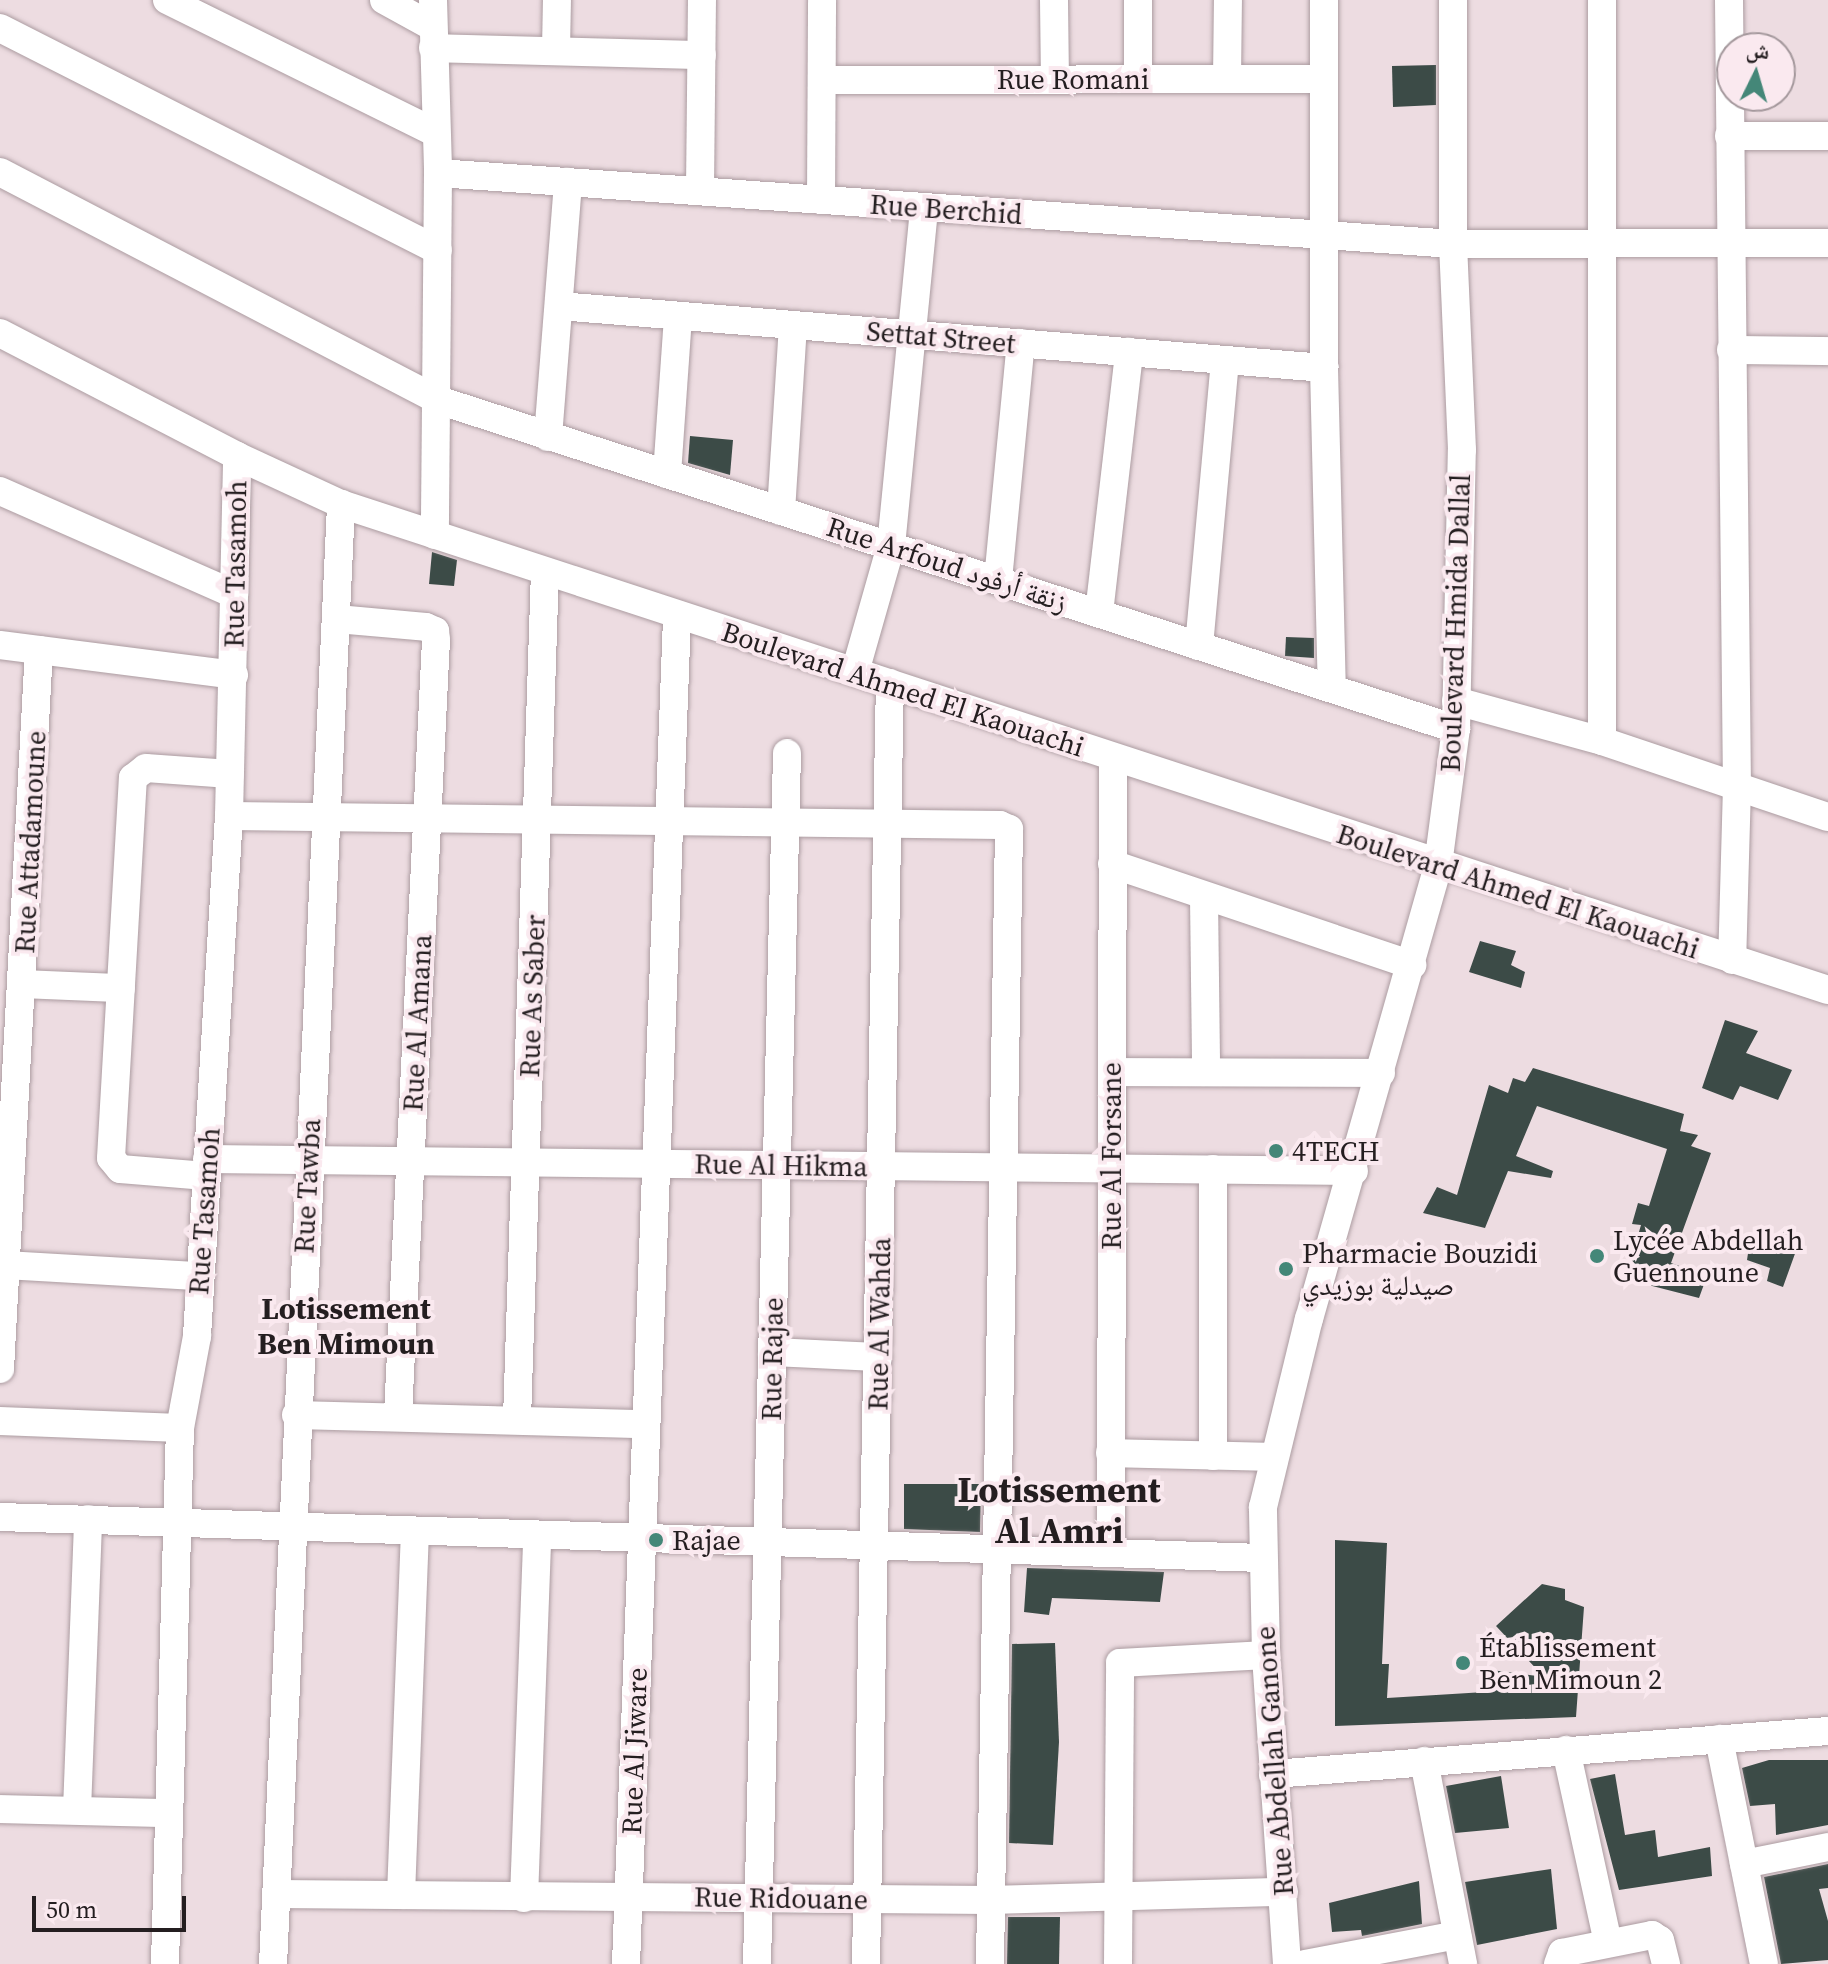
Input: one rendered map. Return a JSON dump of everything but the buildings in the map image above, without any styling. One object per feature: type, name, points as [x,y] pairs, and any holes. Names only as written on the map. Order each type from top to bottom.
[{"type":"street","points":[[167,0],[436,133]]},
{"type":"street","points":[[384,0],[433,25],[556,50],[702,55]]},
{"type":"street","points":[[556,50],[557,0]]},
{"type":"street","points":[[700,189],[702,0]]},
{"type":"street","points":[[821,200],[822,0]]},
{"type":"street","points":[[1054,0],[1055,79]]},
{"type":"street","points":[[1138,0],[1138,78]]},
{"type":"street","points":[[1227,78],[1228,0]]},
{"type":"street","points":[[1324,0],[1324,368],[1332,688]]},
{"type":"street","name":"Boulevard Hmida Dallal","points":[[1261,1558],[1272,1457],[1438,865],[1456,715],[1462,450],[1453,244],[1453,0]]},
{"type":"street","points":[[1602,0],[1602,741]]},
{"type":"street","points":[[1729,0],[1737,786],[1732,960]]},
{"type":"street","points":[[433,25],[438,173],[435,535]]},
{"type":"street","points":[[0,28],[438,250]]},
{"type":"street","name":"Rue Romani","points":[[822,80],[1324,79]]},
{"type":"street","points":[[1729,136],[1828,136]]},
{"type":"street","name":"Rue Arfoud زنقة أرفود","points":[[0,172],[438,400],[1332,688],[1456,715],[1602,741],[1828,817]]},
{"type":"street","name":"Rue Berchid","points":[[438,173],[1453,244],[1828,243]]},
{"type":"street","points":[[548,437],[568,182]]},
{"type":"street","points":[[855,672],[891,546],[924,208]]},
{"type":"street","name":"Settat Street","points":[[559,306],[1324,368]]},
{"type":"street","points":[[667,474],[678,316]]},
{"type":"street","points":[[781,511],[793,326]]},
{"type":"street","name":"Boulevard Ahmed El Kaouachi","points":[[0,333],[237,456],[341,504],[1113,759],[1828,990]]},
{"type":"street","points":[[998,580],[1021,343]]},
{"type":"street","points":[[1731,350],[1828,351]]},
{"type":"street","points":[[1099,613],[1129,352]]},
{"type":"street","points":[[1199,646],[1225,360]]},
{"type":"street","name":"Rue Tasamoh","points":[[165,1964],[180,1428],[197,1336],[229,816],[237,456]]},
{"type":"street","points":[[0,491],[234,594]]},
{"type":"street","name":"Rue Tawba","points":[[273,1964],[290,1527],[341,504]]},
{"type":"street","name":"Rue As Saber","points":[[517,1419],[545,572]]},
{"type":"street","name":"Rue Al Jiware","points":[[626,1964],[677,615]]},
{"type":"street","name":"Rue Al Amana","points":[[337,619],[435,631],[398,1414]]},
{"type":"street","points":[[0,645],[234,675]]},
{"type":"street","name":"Rue Attadamoune","points":[[0,1369],[6,1265],[4,1230],[24,984],[39,650]]},
{"type":"street","name":"Rue Al Wahda","points":[[866,1964],[890,683]]},
{"type":"street","name":"Rue Rajae","points":[[757,1964],[787,753]]},
{"type":"street","name":"Rue Al Forsane","points":[[1111,1553],[1113,759]]},
{"type":"street","points":[[24,984],[121,988],[137,770],[230,774]]},
{"type":"street","points":[[229,816],[326,821],[1000,825],[1011,837],[990,1964]]},
{"type":"street","points":[[1112,864],[1412,965]]},
{"type":"street","points":[[1204,897],[1206,1072]]},
{"type":"street","name":"Rue Al Hikma","points":[[121,988],[112,1166],[207,1168],[308,1161],[410,1160],[1354,1171]]},
{"type":"street","points":[[1112,1072],[1381,1073]]},
{"type":"street","points":[[1213,1169],[1213,1456]]},
{"type":"street","points":[[6,1265],[199,1276]]},
{"type":"street","points":[[772,1352],[878,1357]]},
{"type":"street","points":[[296,1415],[398,1414],[645,1424]]},
{"type":"street","points":[[0,1421],[180,1428]]},
{"type":"street","points":[[1110,1453],[1272,1457]]},
{"type":"street","points":[[0,1517],[1261,1558]]},
{"type":"street","points":[[77,1810],[88,1519]]},
{"type":"street","points":[[401,1895],[415,1532]]},
{"type":"street","points":[[524,1898],[537,1535]]},
{"type":"street","name":"Rue Abdellah Ganone","points":[[1261,1558],[1287,1964]]},
{"type":"street","points":[[1118,1964],[1120,1663],[1266,1655]]},
{"type":"street","points":[[1273,1774],[1828,1731]]},
{"type":"street","points":[[1719,1739],[1764,1964]]},
{"type":"street","points":[[1566,1750],[1608,1942]]},
{"type":"street","points":[[1424,1761],[1463,1964]]},
{"type":"street","points":[[0,1809],[167,1813]]},
{"type":"street","points":[[1744,1864],[1828,1847]]},
{"type":"street","name":"Rue Ridouane","points":[[277,1894],[990,1900],[1284,1892]]},
{"type":"street","points":[[1305,1964],[1457,1935]]},
{"type":"street","points":[[1558,1964],[1562,1953],[1656,1935],[1666,1964]]},
{"type":"place","name":"4TECH","points":[[1276,1151]]},
{"type":"place","name":"Lycée Abdellah Guennoune","points":[[1597,1256]]},
{"type":"place","name":"Pharmacie Bouzidi صيدلية بوزيدي","points":[[1286,1269]]},
{"type":"place","name":"Rajae","points":[[656,1540]]},
{"type":"place","name":"Établissement Ben Mimoun 2","points":[[1463,1663]]},
{"type":"district","name":"Lotissement Ben Mimoun","points":[[346,1326]]},
{"type":"district","name":"Lotissement Al Amri","points":[[1059,1510]]}]
